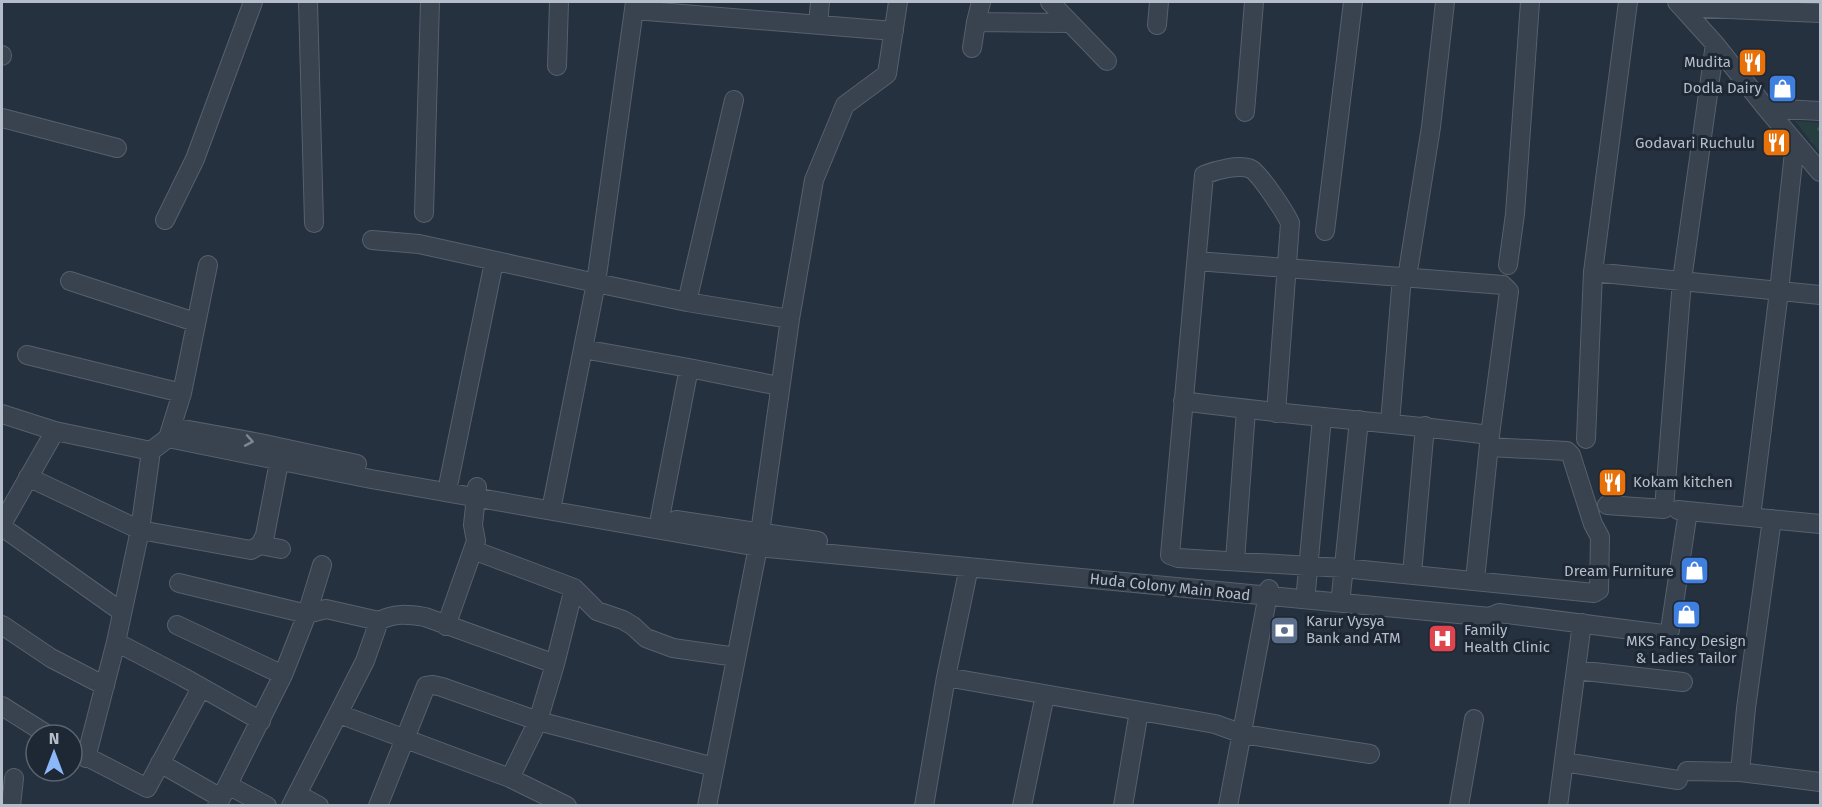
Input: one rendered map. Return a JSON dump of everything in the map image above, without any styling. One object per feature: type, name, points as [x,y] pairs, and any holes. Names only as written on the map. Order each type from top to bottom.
[{"type":"street","points":[[165,220],[195,159],[253,2]]},
{"type":"street","points":[[308,2],[314,223]]},
{"type":"street","points":[[424,213],[430,2]]},
{"type":"street","points":[[557,66],[559,2]]},
{"type":"street","points":[[818,25],[820,2]]},
{"type":"street","points":[[707,806],[758,540],[790,319],[814,180],[845,105],[887,74],[898,2]]},
{"type":"street","points":[[972,48],[981,2]]},
{"type":"street","points":[[1050,2],[1107,61]]},
{"type":"street","points":[[1157,25],[1159,2]]},
{"type":"street","points":[[1245,112],[1254,2]]},
{"type":"street","points":[[1324,231],[1353,2]]},
{"type":"street","points":[[1390,423],[1406,270],[1431,127],[1445,2]]},
{"type":"street","points":[[1509,265],[1515,214],[1530,2]]},
{"type":"street","points":[[1586,439],[1593,272],[1628,2]]},
{"type":"street","points":[[1680,4],[1821,13]]},
{"type":"street","points":[[1680,4],[1821,172]]},
{"type":"street","points":[[552,504],[596,283],[634,6],[741,10],[818,25],[894,31]]},
{"type":"street","points":[[976,22],[1069,23]]},
{"type":"street","points":[[1664,509],[1682,280],[1715,44]]},
{"type":"street","points":[[687,302],[734,100]]},
{"type":"street","points":[[1766,108],[1821,111]]},
{"type":"street","points":[[2,118],[117,148]]},
{"type":"street","points":[[1751,517],[1795,142]]},
{"type":"street","points":[[1183,401],[1246,410],[1425,426],[1490,441],[1567,452],[1571,455],[1593,524],[1600,537],[1599,590],[1594,593],[1412,574],[1178,558],[1170,555],[1183,401],[1204,175],[1210,172],[1244,167],[1254,170],[1286,213],[1290,223],[1276,412]]},
{"type":"street","points":[[372,240],[419,244],[687,302],[790,319]]},
{"type":"street","points":[[1197,261],[1288,267],[1406,270],[1503,285],[1509,291],[1475,580]]},
{"type":"street","points":[[449,481],[494,262]]},
{"type":"street","points":[[84,741],[105,686],[116,642],[140,530],[151,450],[169,433],[182,393],[208,265]]},
{"type":"street","points":[[1593,272],[1821,295]]},
{"type":"street","points":[[70,282],[195,322]]},
{"type":"street","points":[[583,349],[780,386]]},
{"type":"street","points":[[27,355],[182,393]]},
{"type":"street","points":[[660,518],[689,368]]},
{"type":"street","points":[[1235,561],[1246,410]]},
{"type":"street","points":[[2,414],[55,431],[151,450]]},
{"type":"street","points":[[1306,591],[1322,417]]},
{"type":"street","points":[[1341,595],[1359,420]]},
{"type":"street","points":[[1412,574],[1425,426]]},
{"type":"street","points":[[55,431],[2,525],[122,612]]},
{"type":"street","points":[[169,433],[260,443],[394,472],[449,481],[477,491]]},
{"type":"street","points":[[169,433],[279,462],[477,491],[758,540],[800,539],[1269,593],[1306,591],[1493,613]]},
{"type":"street","points":[[28,477],[140,530],[251,550],[260,545],[265,535],[279,462]]},
{"type":"street","points":[[446,626],[476,541],[473,525],[477,491]]},
{"type":"street","points":[[552,504],[660,518],[758,540]]},
{"type":"street","points":[[1607,505],[1821,524]]},
{"type":"street","name":"Huda Colony Main Road","points":[[758,540],[969,567],[1493,613],[1663,634],[1670,630],[1688,511]]},
{"type":"street","points":[[1740,772],[1772,519]]},
{"type":"street","points":[[260,545],[281,549]]},
{"type":"street","points":[[473,550],[574,588],[597,611],[623,620],[646,638],[673,648],[736,657]]},
{"type":"street","points":[[222,796],[283,675],[307,614],[322,565]]},
{"type":"street","points":[[924,806],[946,677],[969,567]]},
{"type":"street","points":[[179,582],[307,614],[326,609],[378,621],[390,615],[408,614],[425,617],[555,664]]},
{"type":"street","points":[[510,777],[538,721],[574,588]]},
{"type":"street","points":[[1228,806],[1269,593]]},
{"type":"street","points":[[319,806],[294,800],[365,661],[378,621]]},
{"type":"street","points":[[1558,806],[1582,623]]},
{"type":"street","points":[[2,625],[51,658],[105,686]]},
{"type":"street","points":[[177,625],[283,675]]},
{"type":"street","points":[[116,642],[183,676],[261,721]]},
{"type":"street","points":[[1576,670],[1683,682]]},
{"type":"street","points":[[946,677],[1215,724],[1243,734],[1370,754]]},
{"type":"street","points":[[378,806],[428,685],[442,687],[538,721],[714,767]]},
{"type":"street","points":[[84,756],[147,788],[201,688]]},
{"type":"street","points":[[1022,806],[1045,695]]},
{"type":"street","points":[[2,706],[29,723]]},
{"type":"street","points":[[1123,806],[1139,711]]},
{"type":"street","points":[[339,714],[510,777],[567,806]]},
{"type":"street","points":[[1459,806],[1474,719]]},
{"type":"street","points":[[1564,762],[1683,776],[1740,772],[1821,782]]},
{"type":"street","points":[[160,763],[222,796],[267,806]]},
{"type":"street","points":[[11,806],[14,778]]},
{"type":"green space","points":[[1795,121],[1820,123],[1820,152]]},
{"type":"place","name":"Mudita","points":[[1752,62]]},
{"type":"place","name":"Dodla Dairy","points":[[1783,88]]},
{"type":"place","name":"Godavari Ruchulu","points":[[1776,143]]},
{"type":"place","name":"Kokam kitchen","points":[[1612,482]]},
{"type":"place","name":"Dream Furniture","points":[[1695,571]]},
{"type":"place","name":"MKS Fancy Design & Ladies Tailor","points":[[1686,614]]},
{"type":"place","name":"Karur Vysya Bank and ATM","points":[[1285,630]]},
{"type":"place","name":"Family Health Clinic","points":[[1443,639]]}]
